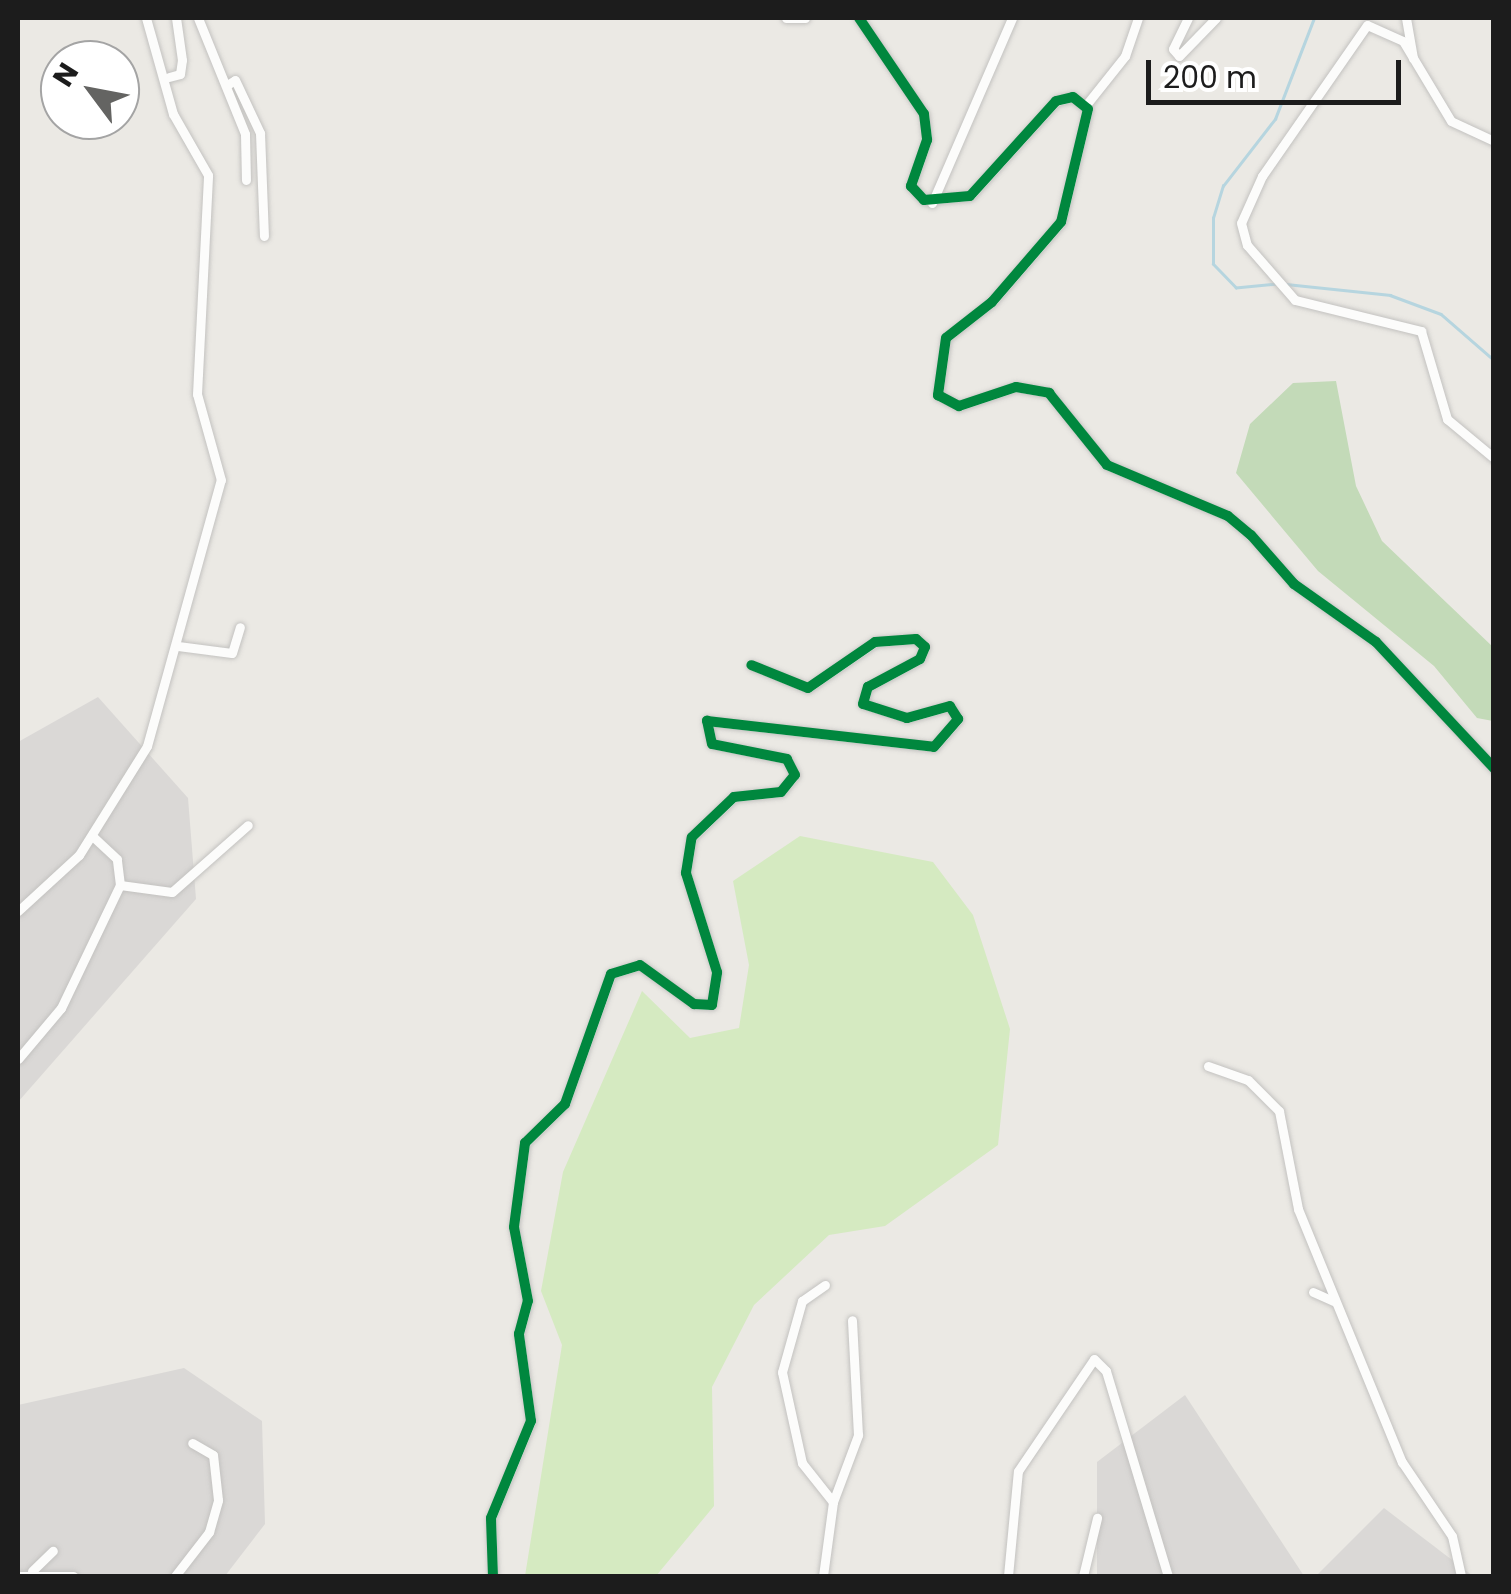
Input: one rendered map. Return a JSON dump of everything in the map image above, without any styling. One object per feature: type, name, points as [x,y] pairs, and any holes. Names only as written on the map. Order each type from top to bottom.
[{"type":"street","points":[[146,18],[169,77]]},
{"type":"street","points":[[18,911],[93,837],[147,746],[178,646],[221,480],[197,394],[208,175],[173,114],[163,88],[169,77],[180,74],[176,18]]},
{"type":"street","points":[[198,18],[245,134],[246,180]]},
{"type":"street","points":[[786,18],[806,18]]},
{"type":"street","points":[[859,18],[920,104],[927,140],[911,186],[932,203],[970,196],[1056,101],[1086,105]]},
{"type":"street","points":[[932,203],[1012,18]]},
{"type":"street","points":[[1138,18],[1125,56],[1086,105],[1061,222],[992,302],[946,338],[938,396],[959,406],[1016,387],[1049,393],[1107,465],[1228,516],[1251,535],[1294,584],[1376,642],[1494,768]]},
{"type":"street","points":[[1188,18],[1173,49],[1180,56],[1216,18]]},
{"type":"street","points":[[1406,18],[1413,58]]},
{"type":"street","points":[[1494,141],[1444,114],[1395,34],[1365,21],[1244,213],[1244,238],[1280,283],[1309,308],[1416,326],[1432,349],[1447,420],[1494,458]]},
{"type":"street","points":[[227,85],[235,80],[260,134],[264,236]]},
{"type":"street","points":[[178,646],[232,652],[240,627]]},
{"type":"street","points":[[493,1576],[491,1518],[531,1422],[519,1334],[528,1301],[514,1227],[525,1144],[566,1104],[612,974],[640,965],[694,1004],[712,1004],[717,972],[686,872],[692,837],[734,796],[781,792],[795,776],[787,759],[712,744],[706,721],[934,747],[958,719],[950,706],[907,718],[864,704],[868,688],[920,659],[925,647],[916,639],[875,642],[808,688],[752,665]]},
{"type":"street","points":[[120,885],[172,892],[248,825]]},
{"type":"street","points":[[18,1058],[61,1008],[120,885],[117,859],[93,837]]},
{"type":"street","points":[[1208,1066],[1248,1080],[1279,1111],[1289,1180],[1402,1462],[1452,1536],[1460,1576]]},
{"type":"street","points":[[825,1285],[802,1301],[782,1372],[802,1463],[832,1502]]},
{"type":"street","points":[[1313,1292],[1340,1307]]},
{"type":"street","points":[[823,1576],[832,1502],[858,1435],[852,1320]]},
{"type":"street","points":[[1008,1576],[1018,1470],[1094,1359],[1106,1371],[1168,1576]]},
{"type":"street","points":[[174,1576],[216,1513],[217,1464],[192,1443]]},
{"type":"street","points":[[1083,1576],[1097,1518]]},
{"type":"street","points":[[32,1571],[53,1552]]},
{"type":"street","points":[[18,1576],[74,1576]]},
{"type":"shaded area","points":[[98,697],[188,798],[196,899],[18,1102],[18,742]]},
{"type":"shaded area","points":[[184,1368],[262,1421],[265,1524],[225,1576],[18,1576],[18,1405]]},
{"type":"shaded area","points":[[1185,1395],[1304,1576],[1097,1576],[1097,1462]]},
{"type":"shaded area","points":[[1384,1508],[1473,1576],[1316,1576]]},
{"type":"green space","points":[[1336,381],[1356,486],[1382,541],[1493,647],[1493,721],[1477,718],[1434,666],[1318,571],[1236,473],[1250,424],[1293,383]]},
{"type":"green space","points":[[800,836],[933,862],[973,915],[1010,1029],[998,1145],[885,1226],[829,1235],[754,1305],[712,1387],[714,1506],[656,1576],[525,1576],[562,1345],[541,1291],[563,1172],[642,991],[690,1038],[739,1028],[749,965],[733,881]]},
{"type":"waterway","points":[[1278,284],[1236,288],[1213,264],[1213,218],[1223,186],[1275,119],[1314,18]]},
{"type":"waterway","points":[[1286,284],[1390,295],[1441,314],[1494,360]]},
{"type":"cycle path","points":[[859,18],[924,114],[927,140],[911,186],[924,200],[970,196],[1056,101],[1073,97],[1088,109],[1061,222],[992,302],[946,338],[938,395],[959,406],[1016,387],[1049,393],[1107,465],[1228,516],[1251,535],[1294,584],[1376,642],[1494,768]]},
{"type":"cycle path","points":[[493,1576],[491,1518],[531,1421],[519,1334],[528,1301],[514,1227],[525,1143],[565,1104],[611,974],[640,965],[694,1004],[712,1005],[717,972],[686,873],[692,837],[734,797],[781,792],[795,775],[787,759],[712,744],[707,721],[934,747],[958,719],[950,706],[907,718],[863,704],[868,687],[920,659],[925,647],[916,639],[875,642],[808,688],[751,665]]}]
